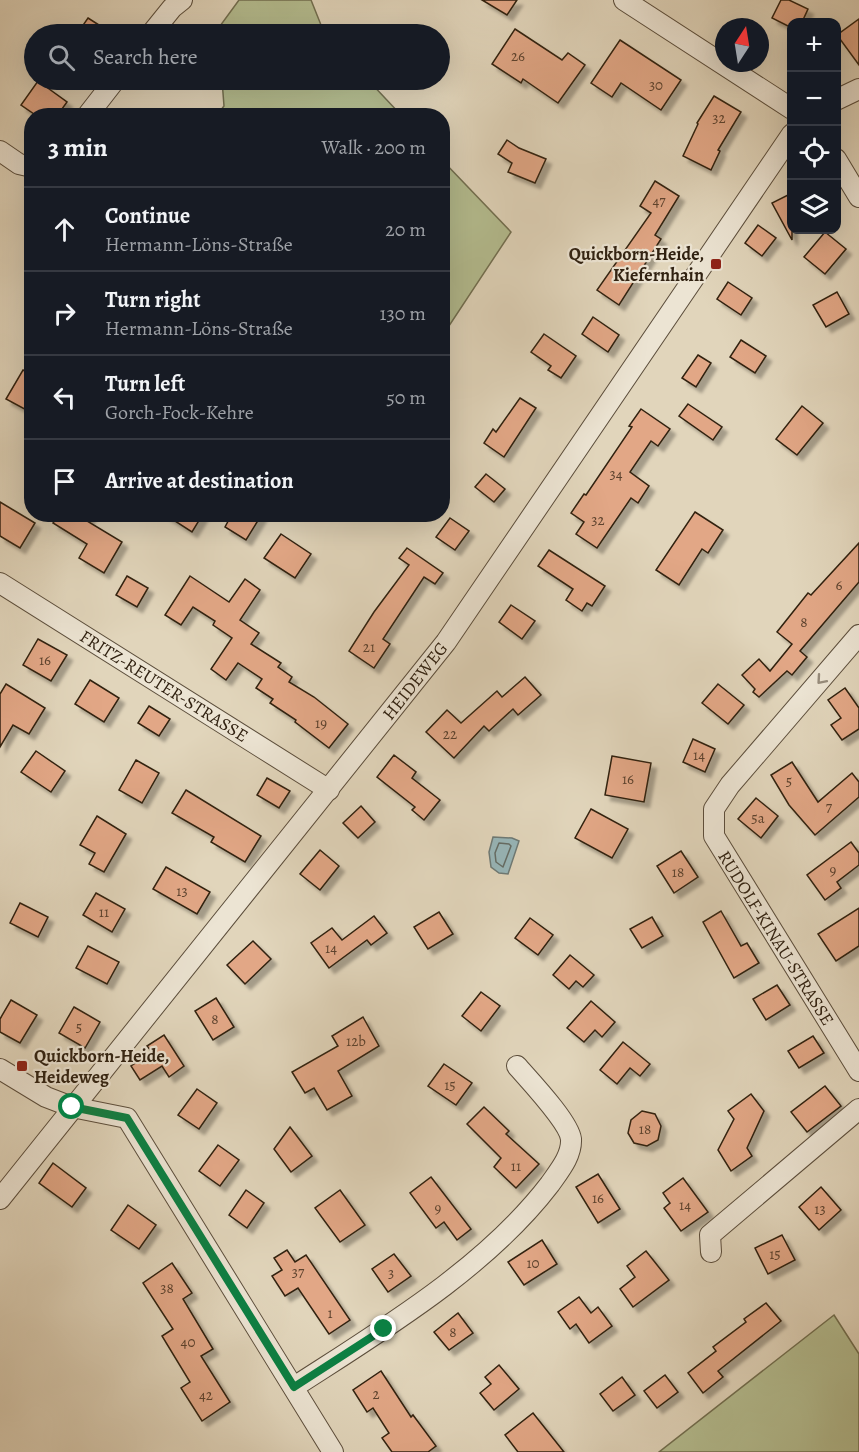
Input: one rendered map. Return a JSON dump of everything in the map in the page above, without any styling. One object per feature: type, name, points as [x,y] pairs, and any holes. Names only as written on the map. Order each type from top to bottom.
[{"type":"street","points":[[159,24],[182,0]]},
{"type":"street","points":[[624,0],[787,106]]},
{"type":"street","points":[[841,98],[859,89]]},
{"type":"street","points":[[93,108],[107,90]]},
{"type":"street","name":"HEIDEWEG","points":[[0,1199],[446,642],[787,141]]},
{"type":"street","points":[[0,152],[24,165]]},
{"type":"street","points":[[841,166],[859,197]]},
{"type":"street","name":"FRITZ-REUTER-STRASSE","points":[[0,583],[329,790]]},
{"type":"street","name":"RUDOLF-KINAU-STRASSE","points":[[859,635],[730,785],[714,809],[714,836],[859,1071]]},
{"type":"street","points":[[294,1387],[384,1329],[441,1288],[535,1203],[555,1176],[569,1154],[571,1137],[555,1110],[517,1066]]},
{"type":"street","points":[[0,1069],[46,1097],[72,1107],[127,1118],[333,1452]]},
{"type":"street","points":[[711,1252],[710,1235],[859,1109]]},
{"type":"green space","points":[[239,0],[311,0],[321,24],[221,24]]},
{"type":"green space","points":[[223,90],[377,90],[394,108],[222,108]]},
{"type":"green space","points":[[450,168],[511,232],[450,324]]},
{"type":"green space","points":[[834,1315],[859,1354],[859,1452],[659,1452]]},
{"type":"water","points":[[493,837],[512,838],[519,841],[508,874],[499,873],[491,867],[489,852]]},
{"type":"building","points":[[482,0],[517,0],[507,15]]},
{"type":"building","points":[[781,0],[789,0],[808,9],[804,18],[787,18],[787,26],[772,18]]},
{"type":"building","points":[[88,18],[97,24],[84,24]]},
{"type":"building","points":[[859,19],[859,65],[841,40],[841,32]]},
{"type":"building","points":[[515,29],[562,60],[568,53],[585,65],[558,103],[523,79],[521,83],[492,64]]},
{"type":"building","points":[[620,40],[681,80],[661,110],[621,83],[612,97],[591,83]]},
{"type":"building","points":[[32,90],[50,90],[67,102],[63,108],[25,108],[21,105]]},
{"type":"building","points":[[714,96],[741,112],[718,150],[720,151],[711,170],[683,156],[697,123]]},
{"type":"building","points":[[507,140],[519,148],[546,159],[535,183],[508,172],[512,163],[498,154]]},
{"type":"building","points":[[655,181],[679,196],[655,235],[661,239],[619,305],[597,290],[651,213],[640,206]]},
{"type":"building","points":[[787,196],[787,231],[772,203]]},
{"type":"building","points":[[758,225],[776,238],[762,256],[745,243]]},
{"type":"building","points":[[823,234],[827,234],[846,249],[825,274],[804,257]]},
{"type":"building","points":[[728,282],[752,298],[741,315],[717,299]]},
{"type":"building","points":[[837,292],[849,314],[826,327],[813,305]]},
{"type":"building","points":[[593,317],[619,335],[608,352],[582,334]]},
{"type":"building","points":[[544,334],[576,356],[561,378],[548,370],[551,366],[531,352]]},
{"type":"building","points":[[741,340],[766,356],[755,373],[730,357]]},
{"type":"building","points":[[698,355],[711,363],[696,387],[682,378]]},
{"type":"building","points":[[23,370],[24,371],[24,409],[6,399]]},
{"type":"building","points":[[520,398],[536,408],[504,457],[484,443],[493,429],[496,432]]},
{"type":"building","points":[[688,404],[722,427],[713,440],[679,416]]},
{"type":"building","points":[[802,406],[823,423],[797,455],[776,439]]},
{"type":"building","points":[[641,409],[670,429],[658,446],[651,441],[630,472],[649,486],[638,503],[631,498],[597,548],[576,534],[584,522],[571,513],[584,494],[586,495],[632,427],[629,426]]},
{"type":"building","points":[[486,474],[505,489],[494,502],[475,487]]},
{"type":"building","points":[[0,502],[24,516],[24,522],[35,523],[20,548],[0,536]]},
{"type":"building","points":[[695,512],[723,530],[708,553],[702,549],[679,585],[656,570]]},
{"type":"building","points":[[450,518],[469,531],[455,550],[436,537],[447,522],[450,522]]},
{"type":"building","points":[[89,522],[122,542],[104,573],[79,558],[87,544],[53,523]]},
{"type":"building","points":[[176,522],[198,522],[192,532]]},
{"type":"building","points":[[228,522],[257,522],[246,540],[225,527]]},
{"type":"building","points":[[281,534],[311,554],[295,578],[264,558]]},
{"type":"building","points":[[859,543],[859,582],[800,651],[807,657],[792,675],[787,671],[759,697],[742,675],[759,659],[770,671],[792,644],[777,632],[808,593],[811,595]]},
{"type":"building","points":[[407,548],[443,573],[435,584],[424,577],[383,639],[390,644],[374,668],[349,651],[374,612],[409,565],[399,558]]},
{"type":"building","points":[[549,550],[605,586],[592,606],[587,603],[582,611],[566,600],[573,589],[538,566]]},
{"type":"building","points":[[127,576],[148,588],[137,607],[116,595]]},
{"type":"building","points":[[190,576],[229,602],[245,579],[260,590],[240,620],[259,633],[251,644],[281,663],[278,667],[292,677],[289,682],[314,697],[348,724],[329,748],[295,722],[296,720],[270,703],[273,699],[256,688],[262,679],[238,663],[226,680],[211,669],[232,638],[213,625],[215,621],[193,607],[181,625],[165,615]]},
{"type":"building","points":[[511,605],[535,621],[522,639],[499,622]]},
{"type":"building","points":[[38,639],[67,655],[51,681],[23,665]]},
{"type":"building","points":[[525,677],[541,695],[518,715],[513,709],[489,731],[484,726],[454,758],[426,732],[447,710],[461,723],[497,691],[502,697]]},
{"type":"building","points":[[90,680],[119,698],[104,722],[75,704]]},
{"type":"building","points":[[6,684],[45,708],[29,734],[13,725],[0,747],[0,694]]},
{"type":"building","points":[[718,684],[744,705],[728,724],[702,703]]},
{"type":"building","points":[[845,688],[859,708],[859,729],[842,740],[831,725],[841,718],[828,700]]},
{"type":"building","points":[[149,706],[170,719],[159,736],[138,723]]},
{"type":"building","points":[[693,739],[715,749],[705,772],[683,762]]},
{"type":"building","points":[[36,751],[65,771],[51,792],[21,772]]},
{"type":"building","points":[[394,755],[416,772],[412,778],[440,800],[424,820],[412,810],[415,807],[377,777]]},
{"type":"building","points":[[612,756],[651,763],[644,802],[605,795]]},
{"type":"building","points":[[136,760],[159,773],[142,803],[119,790]]},
{"type":"building","points":[[792,762],[818,802],[852,773],[859,782],[859,797],[815,835],[789,805],[771,775]]},
{"type":"building","points":[[267,778],[290,791],[279,808],[257,795]]},
{"type":"building","points":[[186,790],[261,836],[245,862],[211,842],[214,837],[172,813]]},
{"type":"building","points":[[756,798],[778,816],[761,838],[738,819]]},
{"type":"building","points":[[361,806],[375,822],[358,838],[343,823]]},
{"type":"building","points":[[591,809],[628,829],[612,858],[575,838]]},
{"type":"building","points":[[97,816],[126,834],[104,872],[89,864],[95,853],[80,845]]},
{"type":"building","points":[[851,842],[859,853],[859,865],[837,882],[841,888],[825,900],[807,875]]},
{"type":"building","points":[[320,850],[339,866],[320,890],[300,874]]},
{"type":"building","points":[[681,851],[698,877],[674,893],[657,866]]},
{"type":"building","points":[[166,867],[210,892],[197,914],[153,889]]},
{"type":"building","points":[[96,893],[125,909],[112,932],[83,915]]},
{"type":"building","points":[[20,903],[48,917],[38,937],[10,923]]},
{"type":"building","points":[[859,908],[859,946],[836,961],[818,934]]},
{"type":"building","points":[[721,911],[741,946],[747,943],[759,963],[734,978],[703,922]]},
{"type":"building","points":[[439,912],[453,934],[428,949],[414,927]]},
{"type":"building","points":[[374,916],[387,933],[371,945],[367,940],[329,968],[311,943],[332,928],[342,940]]},
{"type":"building","points":[[652,917],[663,936],[642,948],[630,929]]},
{"type":"building","points":[[530,918],[553,935],[538,955],[515,938]]},
{"type":"building","points":[[253,941],[271,959],[245,984],[227,965]]},
{"type":"building","points":[[88,946],[119,962],[107,984],[76,968]]},
{"type":"building","points":[[570,955],[594,975],[583,987],[576,981],[569,989],[553,975]]},
{"type":"building","points":[[777,985],[790,1005],[766,1020],[753,999]]},
{"type":"building","points":[[481,992],[500,1006],[481,1031],[462,1016]]},
{"type":"building","points":[[216,998],[234,1027],[213,1040],[195,1011]]},
{"type":"building","points":[[11,1000],[37,1015],[20,1043],[0,1032],[0,1019]]},
{"type":"building","points":[[591,1001],[615,1022],[602,1037],[595,1030],[584,1042],[567,1028]]},
{"type":"building","points":[[74,1007],[100,1022],[85,1048],[59,1033]]},
{"type":"building","points":[[363,1017],[379,1046],[338,1071],[352,1096],[327,1110],[314,1088],[305,1093],[292,1072],[338,1046],[332,1036]]},
{"type":"building","points":[[164,1035],[184,1066],[169,1077],[162,1066],[140,1080],[131,1066],[152,1052],[147,1046]]},
{"type":"building","points":[[813,1036],[824,1053],[799,1068],[788,1051]]},
{"type":"building","points":[[623,1042],[650,1064],[640,1076],[630,1068],[617,1084],[600,1070]]},
{"type":"building","points":[[444,1064],[472,1083],[456,1105],[428,1086]]},
{"type":"building","points":[[825,1086],[841,1106],[807,1132],[791,1112]]},
{"type":"building","points":[[197,1089],[217,1103],[199,1129],[178,1115]]},
{"type":"building","points":[[751,1094],[764,1111],[747,1148],[752,1156],[731,1171],[718,1150],[734,1119],[728,1111]]},
{"type":"building","points":[[484,1107],[509,1131],[506,1134],[539,1164],[516,1188],[494,1167],[501,1158],[467,1124]]},
{"type":"building","points":[[642,1111],[655,1114],[661,1126],[658,1140],[647,1146],[634,1143],[628,1133],[631,1120]]},
{"type":"building","points":[[290,1127],[312,1156],[291,1172],[274,1149]]},
{"type":"building","points":[[218,1145],[239,1160],[220,1186],[199,1171]]},
{"type":"building","points":[[53,1163],[86,1188],[72,1207],[39,1183]]},
{"type":"building","points":[[598,1174],[620,1209],[598,1223],[576,1187]]},
{"type":"building","points":[[431,1177],[471,1229],[457,1240],[444,1222],[436,1228],[410,1193]]},
{"type":"building","points":[[683,1178],[708,1212],[681,1231],[664,1208],[670,1203],[663,1193]]},
{"type":"building","points":[[821,1187],[841,1210],[819,1230],[799,1207]]},
{"type":"building","points":[[246,1190],[264,1203],[247,1228],[229,1215]]},
{"type":"building","points":[[340,1190],[365,1225],[340,1242],[315,1208]]},
{"type":"building","points":[[128,1205],[156,1225],[139,1249],[111,1230]]},
{"type":"building","points":[[782,1235],[795,1260],[768,1274],[755,1248]]},
{"type":"building","points":[[542,1240],[557,1264],[524,1285],[508,1262]]},
{"type":"building","points":[[287,1250],[295,1262],[306,1255],[350,1320],[329,1334],[298,1288],[285,1296],[272,1276],[282,1270],[274,1258]]},
{"type":"building","points":[[646,1251],[669,1280],[633,1307],[620,1289],[635,1277],[627,1266]]},
{"type":"building","points":[[394,1254],[411,1276],[388,1292],[372,1269]]},
{"type":"building","points":[[172,1263],[192,1293],[183,1299],[213,1349],[201,1356],[230,1402],[202,1421],[181,1388],[190,1382],[162,1336],[173,1329],[143,1283]]},
{"type":"building","points":[[579,1297],[591,1313],[598,1307],[612,1326],[589,1343],[576,1324],[570,1329],[558,1312]]},
{"type":"building","points":[[766,1303],[781,1321],[718,1371],[723,1377],[703,1393],[688,1373],[716,1351],[713,1347],[746,1322],[744,1319]]},
{"type":"building","points":[[458,1313],[473,1333],[449,1350],[434,1332]]},
{"type":"building","points":[[499,1365],[519,1389],[494,1410],[480,1393],[491,1384],[485,1377]]},
{"type":"building","points":[[381,1371],[411,1417],[413,1415],[436,1446],[428,1452],[392,1452],[382,1438],[389,1433],[373,1408],[367,1412],[353,1390]]},
{"type":"building","points":[[665,1375],[678,1392],[657,1408],[644,1391]]},
{"type":"building","points":[[622,1377],[635,1395],[613,1411],[600,1394]]},
{"type":"building","points":[[533,1413],[564,1452],[518,1452],[505,1435]]},
{"type":"place","name":"Quickborn-Heide, Kiefernhain","points":[[716,264]]},
{"type":"place","name":"Quickborn-Heide, Heideweg","points":[[22,1066]]},
{"type":"route","points":[[72,1107],[127,1118],[294,1387],[384,1329]]}]
